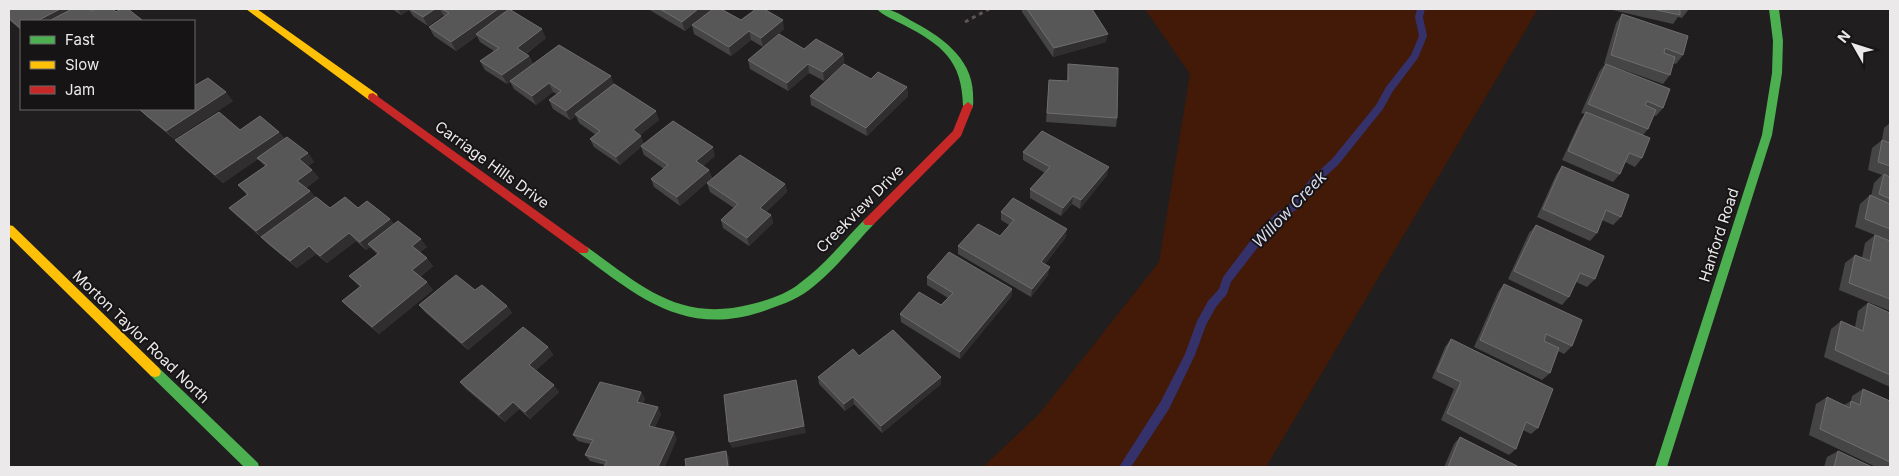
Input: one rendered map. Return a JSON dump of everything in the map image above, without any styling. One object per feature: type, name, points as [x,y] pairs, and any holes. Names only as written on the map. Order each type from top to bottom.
[{"type":"street","name":"Carriage Hills Drive","points":[[251,9],[630,284],[676,308],[699,313],[728,314]]},
{"type":"street","name":"Creekview Drive","points":[[728,314],[770,305],[806,286],[957,132],[965,120],[969,106],[969,82],[963,64],[943,42],[882,9]]},
{"type":"street","name":"Hanford Road","points":[[1661,467],[1769,130],[1780,77],[1780,36],[1774,9]]},
{"type":"street","name":"Morton Taylor Road North","points":[[9,229],[253,467]]},
{"type":"path","points":[[965,22],[989,9]]},
{"type":"shaded area","points":[[1145,9],[1538,9],[1266,467],[983,467],[1039,414],[1159,262],[1190,74]]},
{"type":"building","points":[[9,9],[60,9],[39,20],[20,20],[20,28],[9,18]]},
{"type":"building","points":[[72,9],[88,9],[91,11],[96,9],[113,9],[116,12],[121,9],[128,9],[142,20],[51,20]]},
{"type":"building","points":[[410,9],[435,9],[423,17]]},
{"type":"building","points":[[442,9],[498,9],[451,42],[429,27],[449,13]]},
{"type":"building","points":[[509,9],[542,29],[517,48],[529,56],[502,75],[480,61],[499,48],[476,34]]},
{"type":"building","points":[[660,9],[698,9],[682,22]]},
{"type":"building","points":[[713,9],[721,9],[741,20],[756,9],[764,9],[783,20],[761,38],[749,31],[729,47],[692,25]]},
{"type":"building","points":[[1027,9],[1092,9],[1108,34],[1054,48]]},
{"type":"building","points":[[1652,9],[1680,9],[1680,15]]},
{"type":"building","points":[[1622,14],[1688,36],[1683,55],[1665,48],[1664,53],[1675,57],[1670,75],[1611,55]]},
{"type":"building","points":[[779,34],[804,49],[816,39],[843,54],[823,72],[808,64],[787,83],[748,60]]},
{"type":"building","points":[[559,45],[611,76],[566,111],[549,100],[561,91],[549,83],[532,96],[510,81]]},
{"type":"building","points":[[844,64],[871,79],[878,72],[907,87],[866,128],[810,96]]},
{"type":"building","points":[[1068,64],[1118,68],[1117,118],[1047,113],[1049,80],[1068,81]]},
{"type":"building","points":[[1606,64],[1670,89],[1663,108],[1647,101],[1645,105],[1656,110],[1648,129],[1588,104]]},
{"type":"building","points":[[208,78],[226,92],[166,131],[140,110],[195,110],[195,85]]},
{"type":"building","points":[[614,84],[656,111],[633,130],[641,136],[616,157],[590,139],[600,131],[575,114]]},
{"type":"building","points":[[219,112],[240,130],[260,116],[279,132],[215,175],[175,140]]},
{"type":"building","points":[[1586,112],[1650,138],[1642,158],[1629,153],[1620,174],[1568,151]]},
{"type":"building","points":[[673,121],[713,147],[696,161],[709,170],[677,197],[651,179],[668,165],[641,146]]},
{"type":"building","points":[[1042,131],[1109,167],[1081,200],[1073,196],[1063,208],[1030,189],[1050,167],[1023,152]]},
{"type":"building","points":[[287,137],[308,153],[299,159],[312,170],[297,181],[310,191],[256,231],[229,208],[248,194],[238,185],[267,165],[257,158]]},
{"type":"building","points":[[1882,140],[1890,143],[1890,166],[1878,162]]},
{"type":"building","points":[[740,155],[785,184],[760,208],[771,215],[747,238],[721,220],[738,204],[707,183]]},
{"type":"building","points":[[1562,166],[1629,195],[1621,217],[1606,210],[1597,233],[1543,209]]},
{"type":"building","points":[[1884,174],[1890,177],[1890,199],[1879,194]]},
{"type":"building","points":[[1870,195],[1890,204],[1890,229],[1865,219]]},
{"type":"building","points":[[316,197],[330,208],[345,197],[358,208],[367,201],[390,219],[360,242],[349,233],[320,256],[309,246],[290,261],[261,237]]},
{"type":"building","points":[[1013,198],[1067,229],[1041,262],[1050,267],[1032,289],[958,246],[978,224],[1000,236],[1014,220],[1001,212]]},
{"type":"building","points":[[398,221],[421,239],[412,246],[427,258],[412,270],[427,282],[372,327],[342,301],[361,286],[349,276],[379,253],[368,244]]},
{"type":"building","points":[[1536,225],[1604,256],[1595,279],[1580,273],[1569,297],[1514,271]]},
{"type":"building","points":[[1875,235],[1890,241],[1890,299],[1849,283],[1855,255],[1870,261]]},
{"type":"building","points":[[949,252],[1012,289],[960,352],[900,314],[919,292],[941,305],[953,293],[927,277]]},
{"type":"building","points":[[456,275],[475,290],[482,285],[507,306],[462,343],[419,305]]},
{"type":"building","points":[[1504,284],[1582,320],[1572,346],[1546,334],[1544,341],[1559,348],[1550,373],[1480,340]]},
{"type":"building","points":[[1868,303],[1890,313],[1890,375],[1835,350],[1841,321],[1863,331]]},
{"type":"building","points":[[523,327],[548,347],[529,365],[554,385],[525,412],[513,402],[499,415],[460,382]]},
{"type":"building","points":[[893,330],[941,377],[881,426],[853,397],[844,404],[818,377],[853,349],[859,356]]},
{"type":"building","points":[[1451,339],[1553,389],[1538,428],[1526,422],[1516,449],[1447,413],[1461,382],[1437,371]]},
{"type":"building","points":[[796,380],[804,426],[729,442],[724,395]]},
{"type":"building","points":[[600,382],[641,392],[637,402],[658,407],[649,426],[674,432],[658,467],[604,467],[607,461],[585,455],[593,440],[573,435]]},
{"type":"building","points":[[1863,389],[1890,401],[1890,462],[1820,429],[1827,397],[1850,408],[1851,401],[1860,405]]},
{"type":"building","points":[[1460,437],[1519,467],[1448,467]]},
{"type":"building","points":[[726,451],[728,467],[686,467],[685,459]]},
{"type":"building","points":[[1838,451],[1872,467],[1834,467]]},
{"type":"waterway","name":"Willow Creek","points":[[1125,467],[1165,405],[1190,355],[1201,324],[1212,304],[1223,291],[1227,280],[1261,235],[1278,217],[1293,207],[1315,180],[1335,162],[1380,107],[1389,89],[1415,56],[1423,36],[1419,17],[1421,9]]},
{"type":"traffic: fast","points":[[882,9],[929,35],[943,45],[954,57],[963,71],[968,87],[968,106]]},
{"type":"traffic: fast","points":[[1661,467],[1759,165],[1767,135],[1774,104],[1777,73],[1778,41],[1774,9]]},
{"type":"traffic: fast","points":[[583,250],[628,282],[664,304],[698,314],[733,313],[756,308],[798,292],[823,270],[869,222]]},
{"type":"traffic: fast","points":[[155,372],[253,467]]},
{"type":"traffic: slow","points":[[251,9],[373,97]]},
{"type":"traffic: slow","points":[[9,229],[155,372]]},
{"type":"traffic: jam","points":[[373,97],[583,250]]},
{"type":"traffic: jam","points":[[869,222],[957,133],[968,106]]}]
